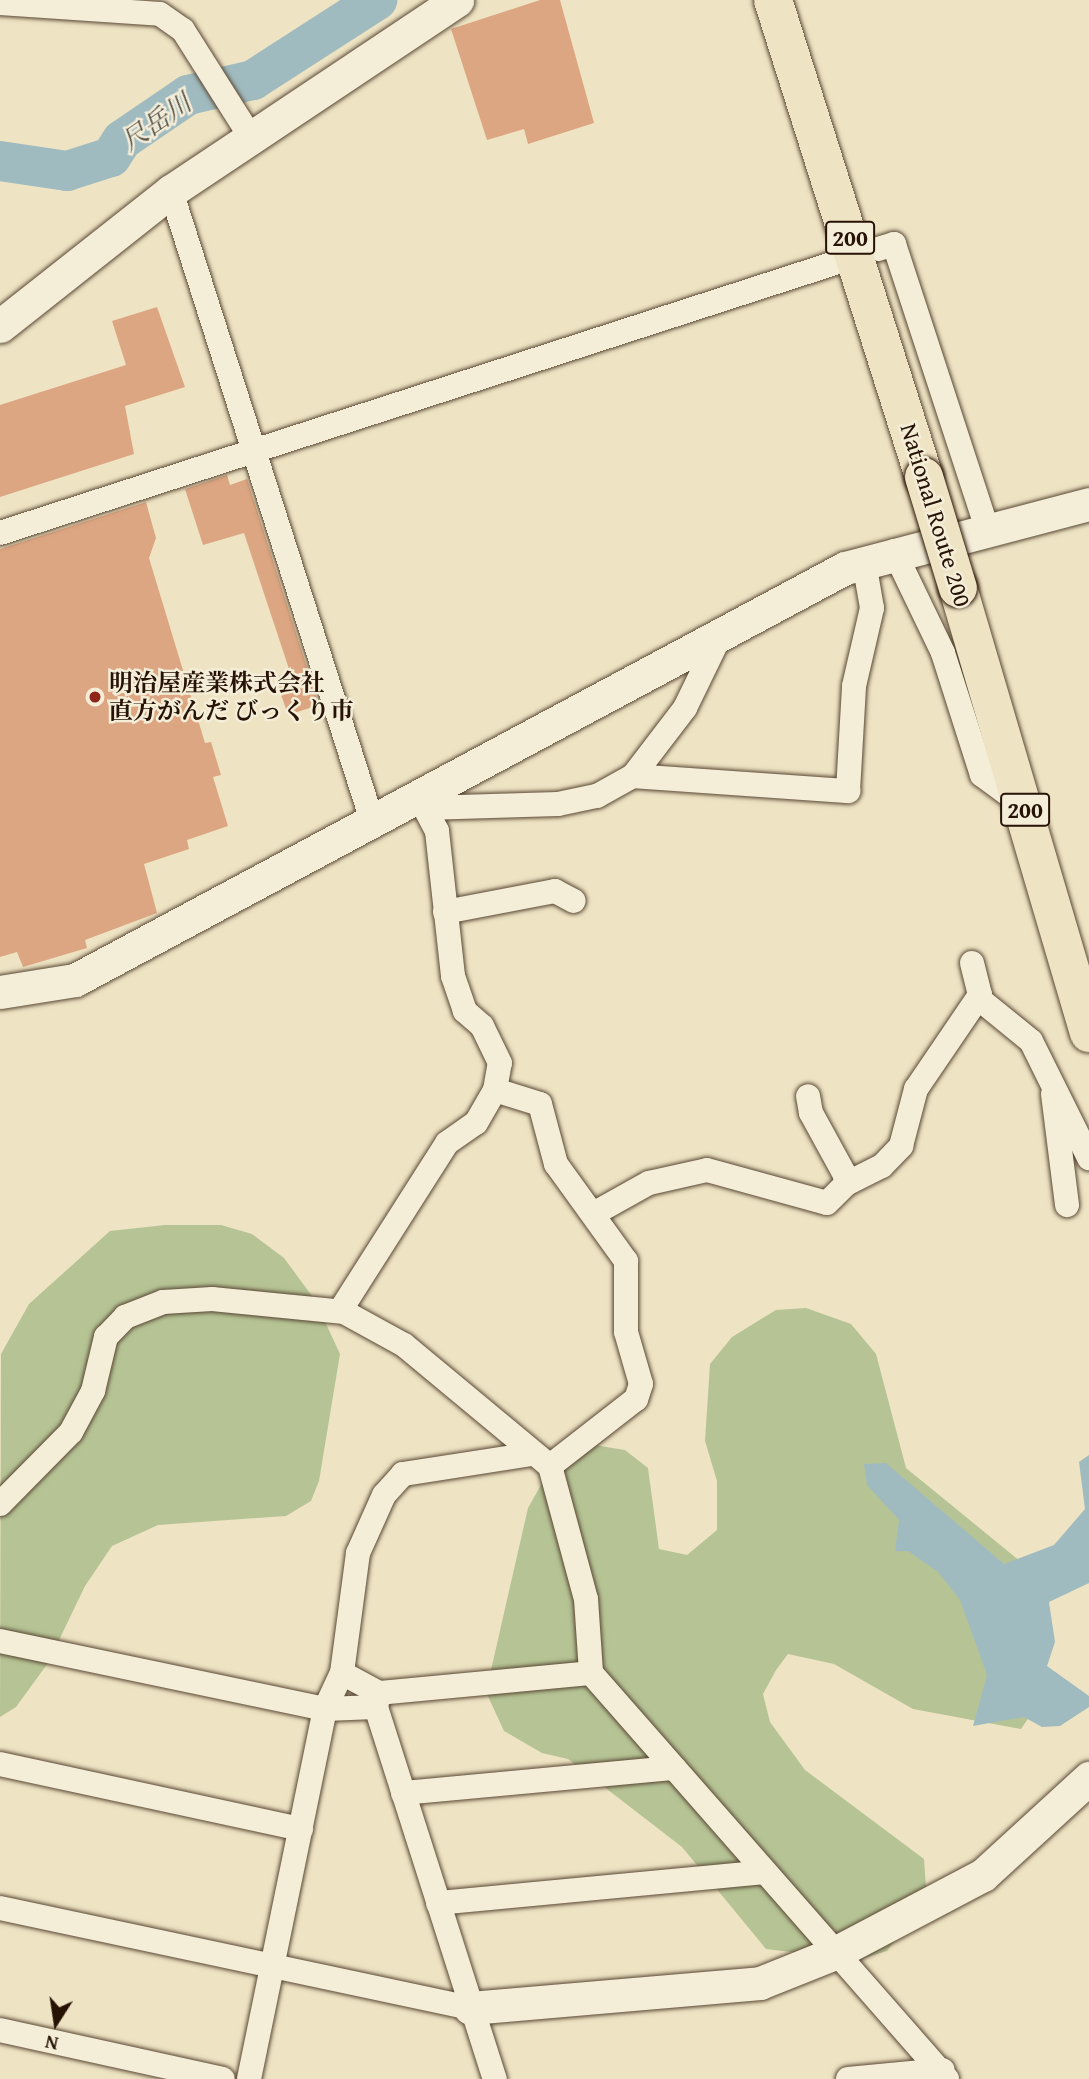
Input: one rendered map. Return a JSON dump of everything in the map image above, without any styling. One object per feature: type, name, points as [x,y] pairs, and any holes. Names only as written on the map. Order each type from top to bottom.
[{"type":"highway","name":"National Route 200","points":[[773,0],[925,477],[1023,805],[1079,951],[1089,1033]]},
{"type":"street","points":[[0,326],[172,191],[241,122],[457,0]]},
{"type":"street","points":[[4,2],[160,15],[183,30],[241,122]]},
{"type":"street","points":[[172,191],[373,824]]},
{"type":"street","points":[[878,249],[894,244],[987,528]]},
{"type":"street","points":[[0,533],[835,263]]},
{"type":"street","points":[[0,992],[75,980],[373,824],[423,803],[720,636],[879,556],[1089,504]]},
{"type":"street","points":[[633,776],[848,792],[853,686],[872,608],[879,556]]},
{"type":"street","points":[[879,556],[943,653],[982,775],[1023,805]]},
{"type":"street","points":[[423,803],[558,804],[597,796],[633,776],[685,708],[720,636]]},
{"type":"street","points":[[340,1311],[447,1143],[476,1123],[495,1090],[500,1063],[482,1026],[465,1010],[453,976],[437,831],[423,803]]},
{"type":"street","points":[[446,912],[555,891],[574,901]]},
{"type":"street","points":[[972,963],[978,998],[1031,1041],[1089,1158]]},
{"type":"street","points":[[595,1213],[649,1184],[707,1170],[827,1203],[846,1184],[882,1166],[901,1146],[916,1089],[978,998]]},
{"type":"street","points":[[1050,1076],[1067,1205]]},
{"type":"street","points":[[249,2079],[325,1709],[342,1673],[358,1553],[384,1495],[403,1474],[541,1460],[627,1407],[641,1384],[626,1332],[625,1261],[595,1213],[556,1164],[540,1104],[495,1090]]},
{"type":"street","points":[[808,1096],[846,1184]]},
{"type":"street","points":[[0,1504],[71,1432],[93,1391],[106,1337],[125,1317],[163,1302],[212,1299],[340,1311],[404,1345],[541,1460],[586,1599],[591,1673],[945,2075]]},
{"type":"street","points":[[0,1641],[325,1709],[591,1673]]},
{"type":"street","points":[[342,1673],[377,1700],[403,1793],[495,2079]]},
{"type":"street","points":[[0,1765],[301,1829]]},
{"type":"street","points":[[403,1793],[674,1768]]},
{"type":"street","points":[[0,1908],[470,2008],[742,1986],[835,1953],[983,1875],[1089,1778]]},
{"type":"street","points":[[438,1903],[764,1872]]},
{"type":"street","points":[[0,2031],[223,2079]]},
{"type":"street","points":[[848,2079],[945,2075]]},
{"type":"green space","points":[[165,1225],[221,1225],[252,1234],[284,1258],[315,1300],[340,1354],[319,1481],[311,1501],[286,1516],[158,1525],[112,1546],[85,1586],[48,1663],[16,1707],[0,1717],[1,1354],[29,1304],[110,1231]]},
{"type":"green space","points":[[806,1308],[851,1324],[876,1354],[906,1468],[1031,1570],[1049,1633],[1042,1698],[1021,1729],[913,1709],[834,1664],[788,1654],[776,1670],[763,1694],[770,1722],[805,1770],[924,1859],[926,1887],[914,1916],[887,1951],[858,1960],[766,1949],[682,1847],[568,1759],[542,1753],[504,1731],[486,1692],[528,1508],[547,1474],[594,1445],[625,1450],[648,1468],[659,1549],[687,1555],[717,1530],[717,1481],[705,1441],[710,1364],[732,1337],[776,1310]]},
{"type":"water","points":[[1089,1455],[1089,1583],[1049,1602],[1055,1642],[1047,1666],[1089,1696],[1089,1707],[1060,1726],[1042,1727],[1024,1717],[973,1726],[987,1675],[960,1600],[938,1572],[908,1551],[895,1551],[899,1520],[867,1485],[864,1464],[886,1463],[1004,1564],[1054,1545],[1085,1509],[1079,1462]]},
{"type":"building","points":[[540,0],[560,0],[594,123],[528,144],[524,129],[487,140],[451,29]]},
{"type":"building","points":[[157,307],[185,387],[125,406],[134,454],[0,497],[0,405],[126,365],[112,321]]},
{"type":"building","points":[[227,475],[230,485],[247,479],[319,705],[288,715],[275,677],[290,672],[244,533],[203,545],[185,489]]},
{"type":"building","name":"明治屋産業株式会社 直方がんだ びっくり市","points":[[146,502],[156,538],[149,558],[205,743],[211,742],[221,775],[213,777],[228,826],[187,840],[189,849],[144,864],[157,913],[85,940],[87,948],[23,967],[17,952],[0,957],[0,549]]},
{"type":"waterway","name":"尺岳川","points":[[0,161],[67,171],[111,157],[122,140],[188,95],[253,80],[377,0]]},
{"type":"place","name":"明治屋産業株式会社 直方がんだ びっくり市","points":[[95,697]]}]
